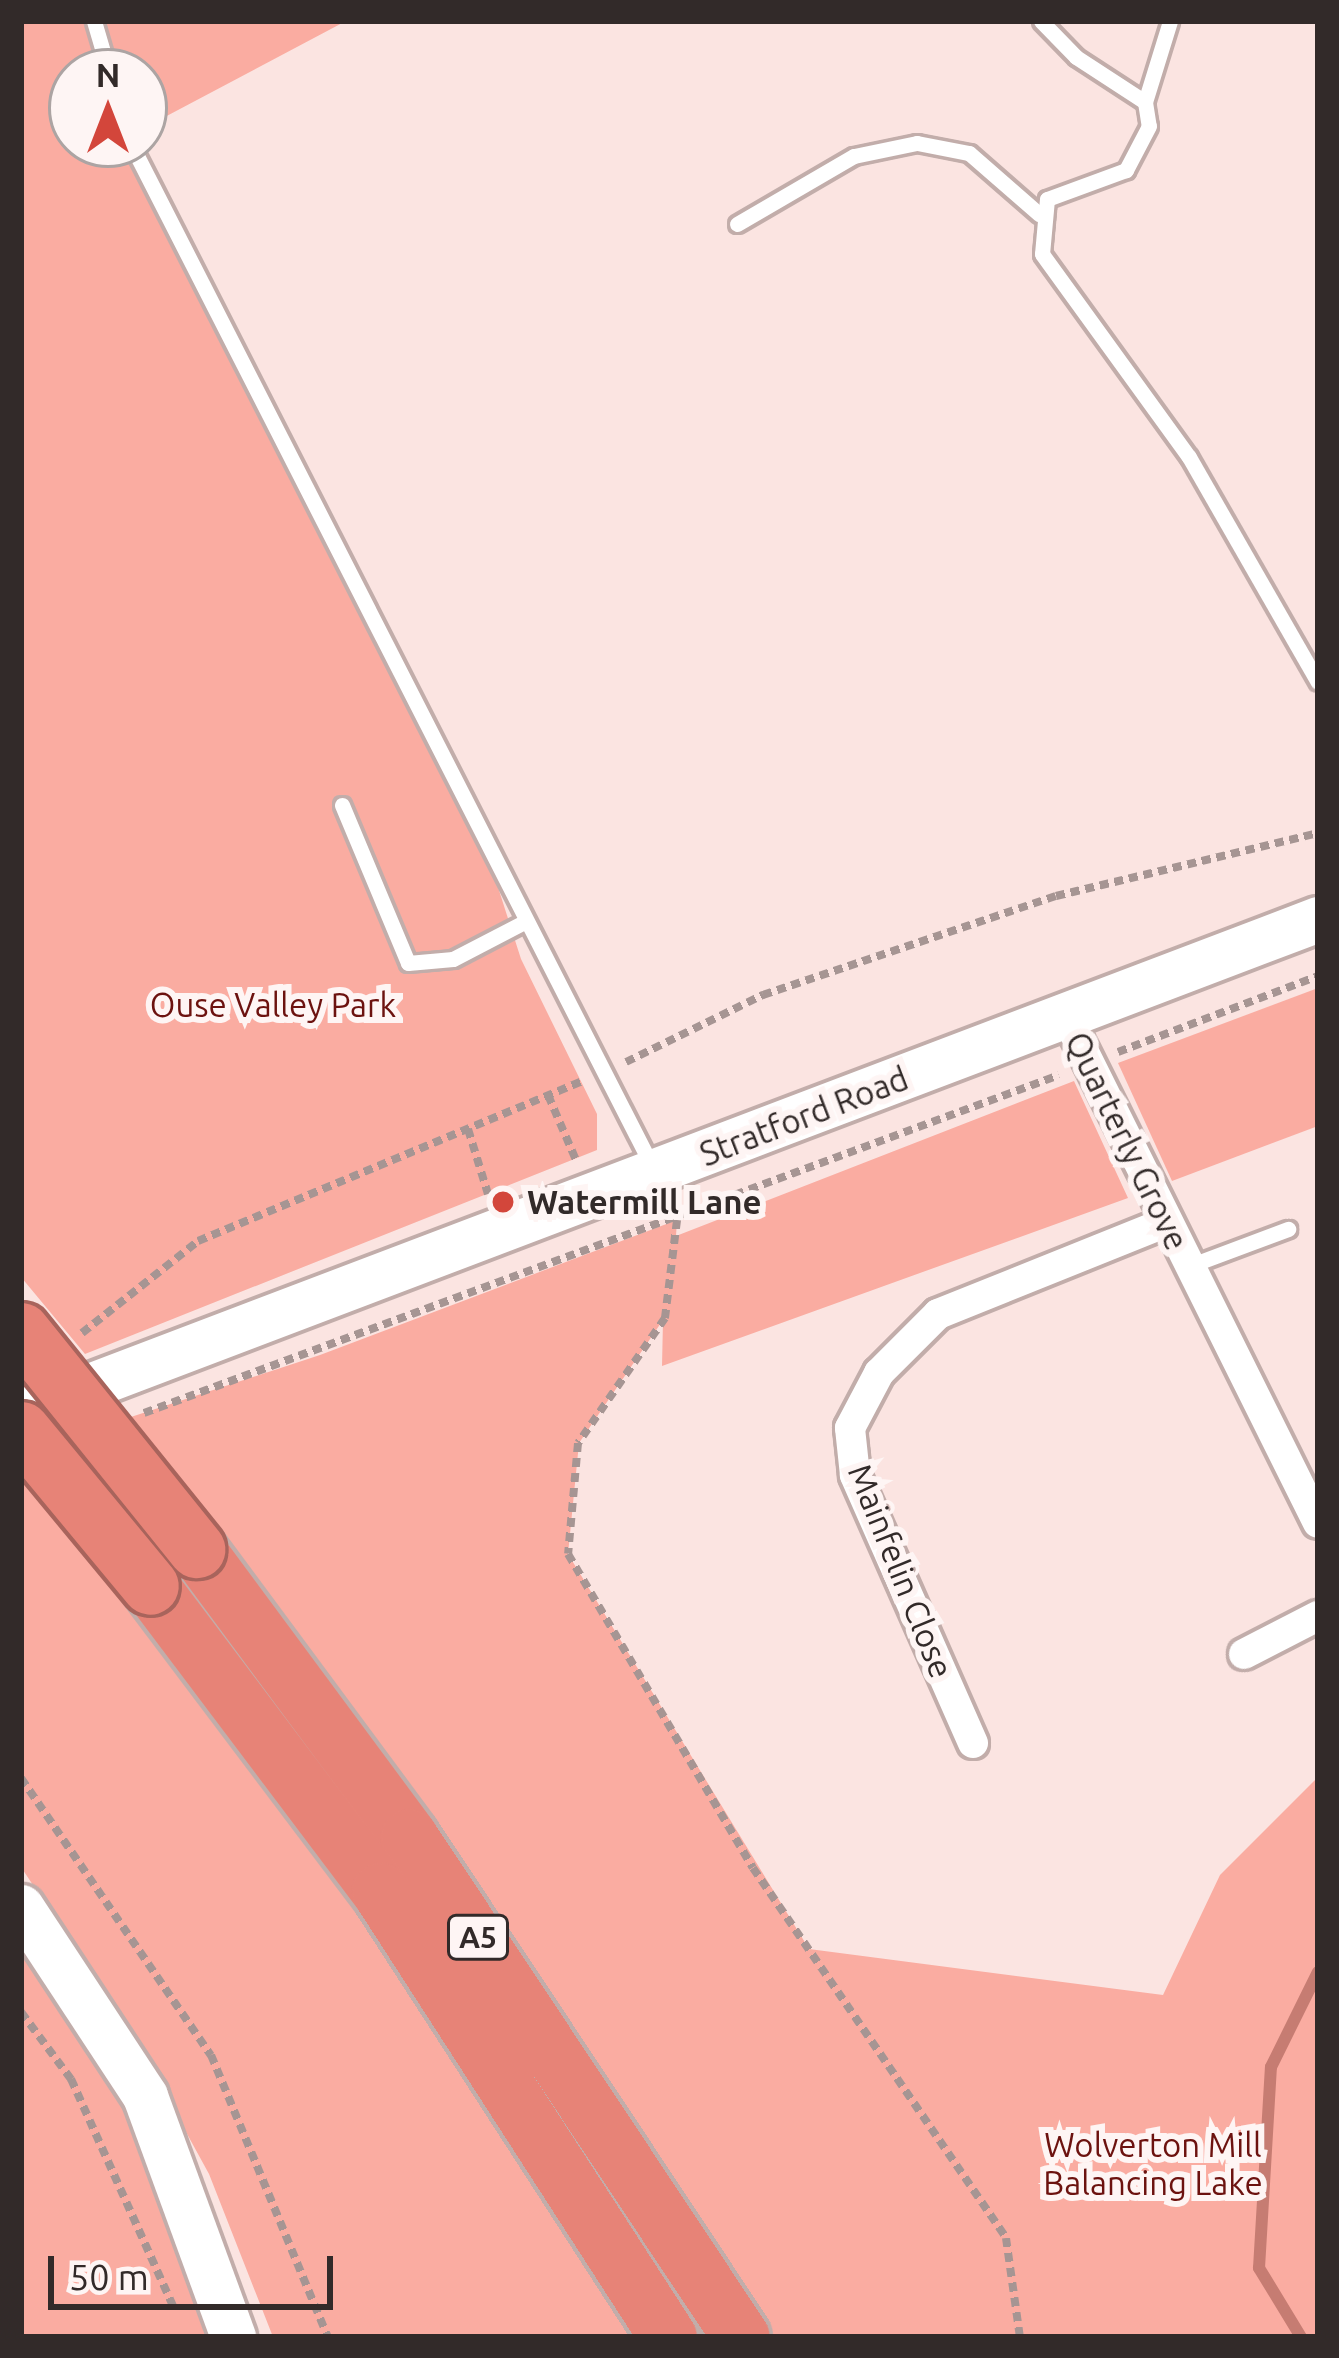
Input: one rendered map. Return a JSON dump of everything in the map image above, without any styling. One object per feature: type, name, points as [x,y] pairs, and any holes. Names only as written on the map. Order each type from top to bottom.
[{"type":"highway","name":"A5","points":[[48,1335],[196,1550],[410,1837],[741,2337]]},
{"type":"highway","name":"A5","points":[[21,1430],[150,1586],[380,1891],[668,2337]]},
{"type":"street","name":"Stratford Road","points":[[21,1412],[1318,919]]},
{"type":"street","name":"Quarterly Grove","points":[[1066,1016],[1318,1522]]},
{"type":"street","name":"Mainfelin Close","points":[[973,1743],[855,1475],[850,1427],[879,1373],[938,1315],[1167,1222]]},
{"type":"street","points":[[1244,1654],[1318,1616]]},
{"type":"street","points":[[21,1907],[145,2096],[233,2337]]},
{"type":"lane","points":[[1041,21],[1076,57],[1145,102]]},
{"type":"lane","points":[[1170,21],[1145,102],[1139,157],[1046,199],[1039,214],[1042,254],[1189,457],[1318,682]]},
{"type":"lane","points":[[737,224],[854,156],[917,143],[969,153],[1039,214]]},
{"type":"lane","points":[[143,168],[524,922],[656,1172]]},
{"type":"lane","points":[[342,805],[407,963],[454,959],[524,922]]},
{"type":"lane","name":"Quarterly Grove","points":[[1189,1266],[1288,1229]]},
{"type":"path","points":[[48,1335],[198,1240],[603,1072],[763,995],[1056,896],[1318,833]]},
{"type":"path","points":[[136,1415],[676,1220],[1318,976]]},
{"type":"path","points":[[468,1129],[488,1195]]},
{"type":"path","points":[[676,1220],[664,1318],[578,1443],[568,1554],[753,1868],[1006,2238],[1020,2337]]},
{"type":"path","points":[[21,1778],[211,2055],[328,2337]]},
{"type":"path","points":[[21,2012],[71,2079],[177,2315]]},
{"type":"green space","name":"Ouse Valley Park","points":[[21,21],[346,21],[168,115],[168,48],[48,48],[48,168],[143,168],[481,834],[521,959],[597,1114],[597,1150],[85,1354],[21,1277]]},
{"type":"green space","points":[[1318,988],[1318,1126],[1172,1181],[1118,1063]]},
{"type":"green space","name":"Wolverton Mill Balancing Lake","points":[[1074,1081],[1128,1198],[662,1366],[663,1320],[579,1443],[568,1554],[809,1949],[1163,1995],[1220,1875],[1318,1777],[1318,2337],[273,2337],[209,2174],[135,2039],[21,1867],[21,1453],[320,1355],[677,1220],[676,1236]]},
{"type":"green space","points":[[21,1907],[75,1979],[233,2337],[21,2337]]},
{"type":"waterway","points":[[1301,2337],[1259,2268],[1271,2067],[1318,1972]]},
{"type":"place","name":"Watermill Lane","points":[[503,1202]]}]
